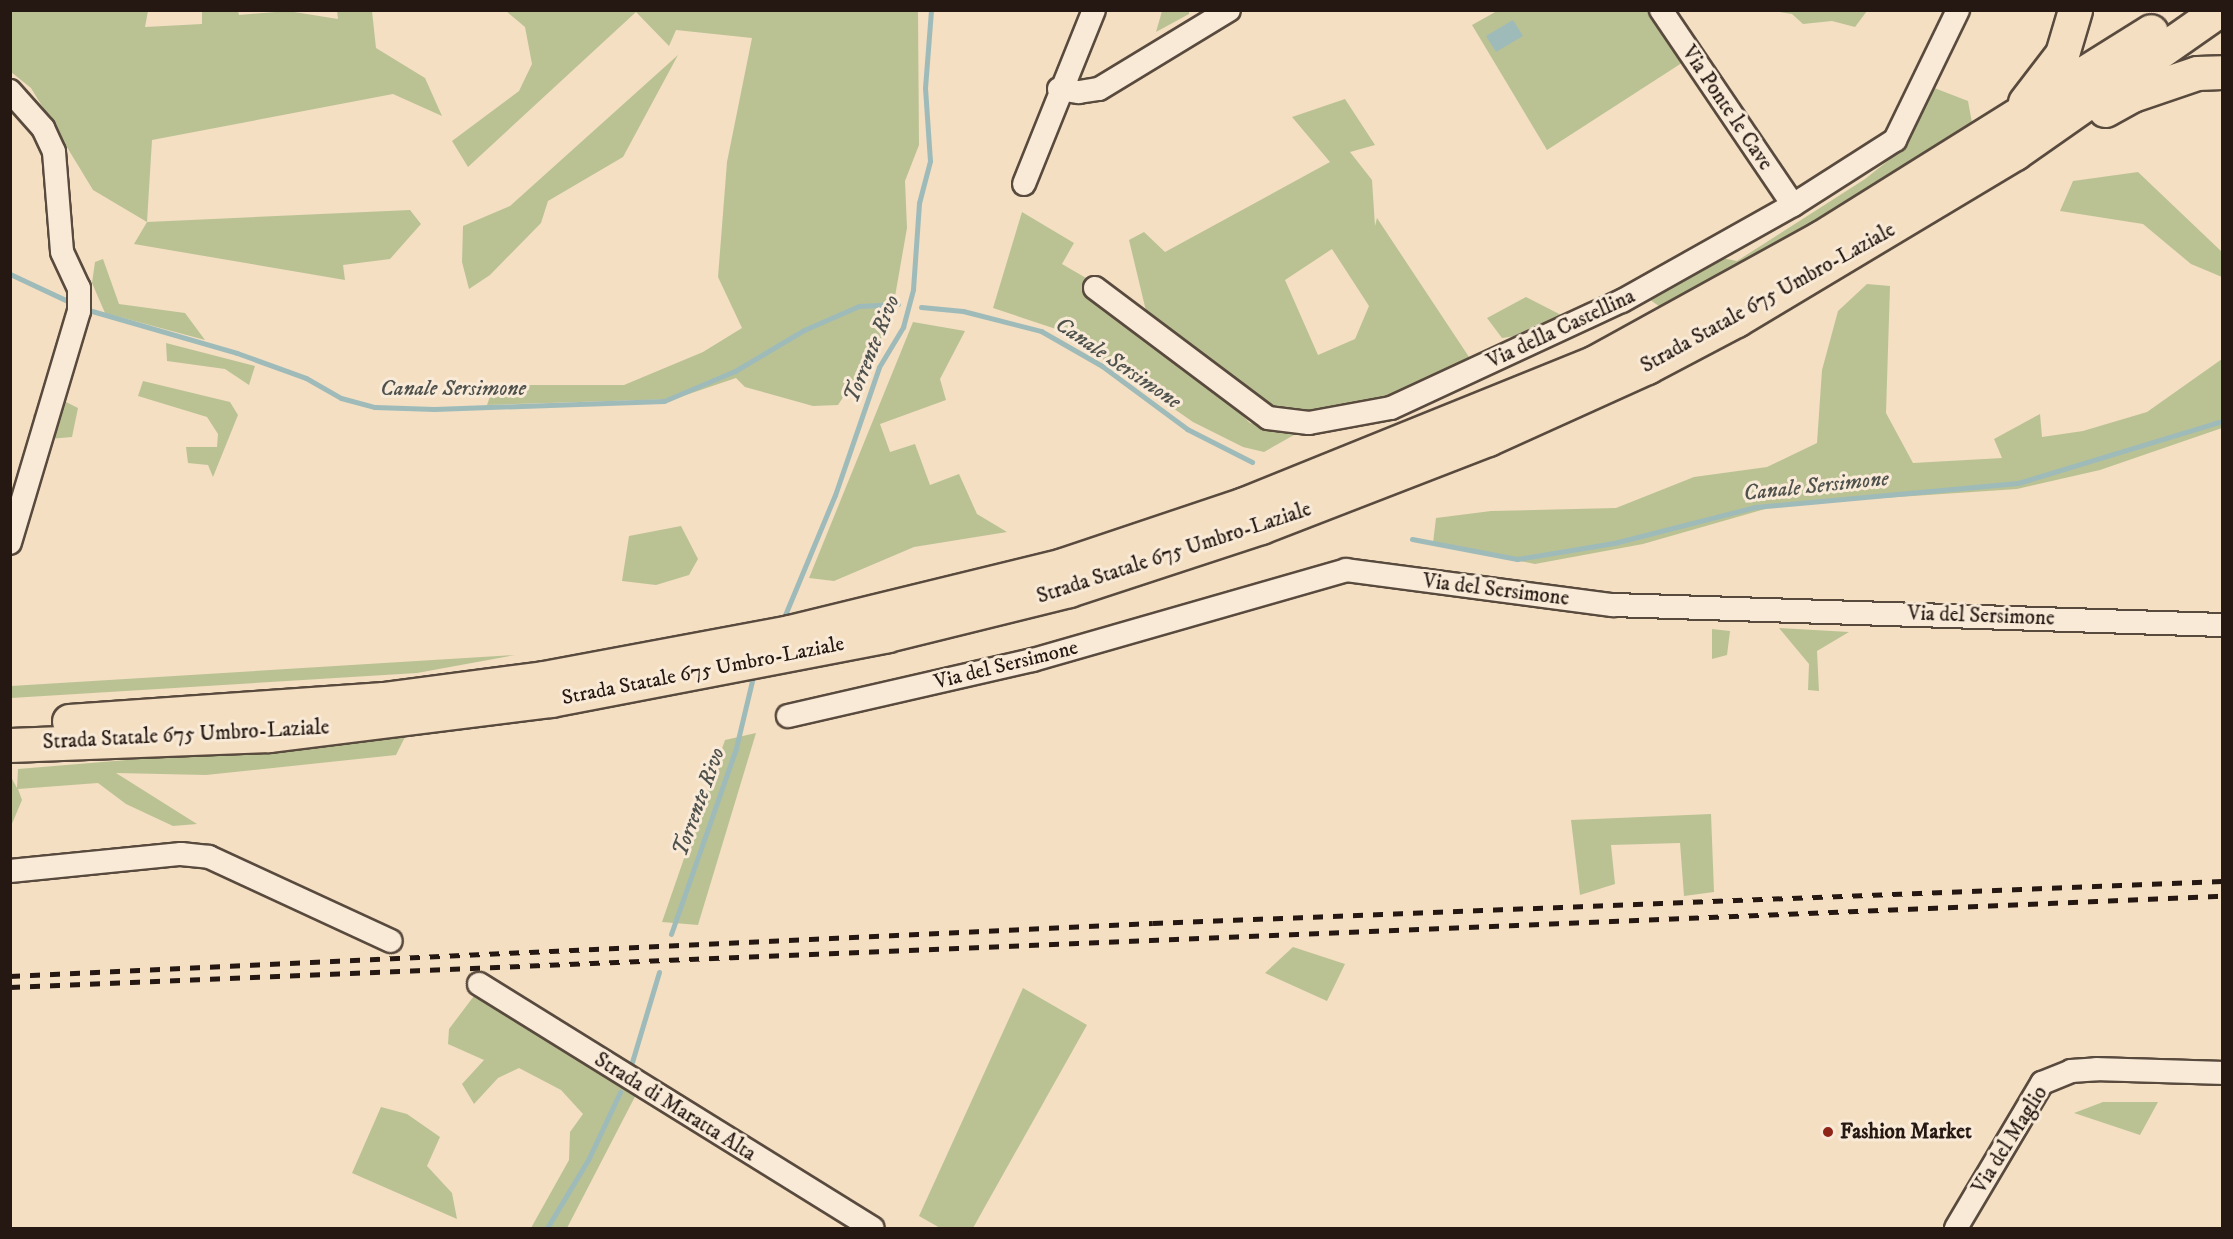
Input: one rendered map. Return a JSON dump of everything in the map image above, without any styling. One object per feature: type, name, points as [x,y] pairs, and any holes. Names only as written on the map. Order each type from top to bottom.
[{"type":"highway","points":[[2075,10],[2062,54],[2011,139],[2052,141],[2132,95],[2197,73],[2223,72]]},
{"type":"highway","name":"Strada Statale 675 Umbro-Laziale","points":[[10,745],[269,735],[551,700],[804,654],[1069,590],[1261,527],[1488,439],[1647,367],[1830,267],[2011,139],[2179,10]]},
{"type":"highway","name":"Strada Statale 675 Umbro-Laziale","points":[[10,724],[383,699],[544,678],[800,630],[1063,565],[1244,504],[1595,362],[1820,238],[2011,139],[2219,10]]},
{"type":"street","points":[[1024,184],[1059,89],[1094,10]]},
{"type":"street","points":[[1059,89],[1079,92],[1099,89],[1229,10]]},
{"type":"street","name":"Via Ponte le Cave","points":[[1661,10],[1793,205]]},
{"type":"street","name":"Via della Castellina","points":[[1095,288],[1268,418],[1309,423],[1391,408],[1622,301],[1793,205],[1895,140],[1958,10]]},
{"type":"street","points":[[10,91],[43,128],[54,152],[62,252],[79,304],[10,543]]},
{"type":"street","name":"Via del Sersimone","points":[[788,716],[1033,660],[1346,570],[1613,606],[2223,625]]},
{"type":"street","points":[[10,871],[181,854],[209,856],[391,941]]},
{"type":"street","name":"Strada di Maratta Alta","points":[[479,984],[872,1228]]},
{"type":"street","name":"Via del Maglio","points":[[1956,1228],[2042,1083],[2071,1071],[2097,1069],[2223,1073]]},
{"type":"green space","points":[[11,11],[148,11],[145,27],[202,24],[202,11],[238,11],[239,15],[288,11],[338,19],[337,11],[372,11],[376,48],[425,78],[442,116],[393,94],[152,140],[147,222],[93,190],[31,88],[11,72]]},
{"type":"green space","points":[[506,11],[918,11],[919,145],[905,181],[907,228],[890,325],[838,405],[813,406],[745,387],[736,378],[674,399],[487,405],[494,385],[624,385],[703,352],[742,328],[718,277],[727,162],[752,38],[676,30],[669,46],[636,12],[468,167],[452,141],[519,91],[532,64],[525,27]]},
{"type":"green space","points":[[1162,11],[1189,11],[1189,14],[1156,32]]},
{"type":"green space","points":[[1497,11],[1653,11],[1688,59],[1547,150],[1472,25]]},
{"type":"green space","points":[[1773,11],[1867,11],[1855,27],[1832,21],[1803,24],[1792,14]]},
{"type":"green space","points":[[678,55],[623,157],[548,201],[541,223],[490,275],[469,289],[462,262],[463,226],[510,206]]},
{"type":"green space","points":[[1924,84],[1968,101],[1973,128],[1666,311],[1643,295],[1712,256],[1737,261],[1865,179],[1894,156]]},
{"type":"green space","points":[[1345,99],[1375,145],[1350,152],[1372,180],[1375,226],[1377,218],[1473,363],[1377,401],[1308,416],[1275,408],[1146,311],[1129,240],[1144,232],[1165,252],[1330,162],[1292,117]],"holes":[[[1332,249],[1369,306],[1355,339],[1318,355],[1285,280]]]},
{"type":"green space","points":[[2138,172],[2222,252],[2222,277],[2191,264],[2143,224],[2060,211],[2073,181]]},
{"type":"green space","points":[[410,210],[421,224],[390,259],[343,265],[345,280],[134,244],[147,222]]},
{"type":"green space","points":[[1022,212],[1074,243],[1062,264],[1086,278],[1087,293],[1220,394],[1250,423],[1301,431],[1264,452],[1243,447],[1193,422],[1062,331],[993,308]]},
{"type":"green space","points":[[103,259],[119,304],[185,313],[205,340],[105,313],[92,283],[95,262]]},
{"type":"green space","points":[[1867,284],[1890,286],[1886,413],[1913,463],[2002,458],[1994,439],[2040,414],[2042,437],[2083,431],[2147,412],[2222,359],[2222,428],[2100,470],[2017,489],[1779,505],[1643,544],[1535,564],[1433,543],[1436,518],[1491,511],[1616,508],[1694,477],[1767,467],[1817,443],[1822,370],[1838,311]]},
{"type":"green space","points":[[1526,297],[1567,318],[1551,331],[1502,338],[1487,318]]},
{"type":"green space","points":[[913,322],[965,331],[940,379],[946,400],[880,424],[890,452],[915,444],[930,485],[959,474],[977,514],[1007,532],[914,547],[834,581],[809,578]]},
{"type":"green space","points":[[166,343],[255,366],[249,385],[225,369],[167,361]]},
{"type":"green space","points":[[143,381],[230,402],[238,415],[213,477],[208,465],[188,463],[186,447],[217,447],[218,434],[207,417],[138,396]]},
{"type":"green space","points":[[56,397],[78,408],[72,437],[38,440],[33,415]]},
{"type":"green space","points":[[681,526],[698,559],[689,575],[656,585],[622,581],[629,536]]},
{"type":"green space","points":[[1779,628],[1849,632],[1817,651],[1819,691],[1808,690],[1809,664]]},
{"type":"green space","points":[[1712,629],[1730,631],[1727,655],[1712,659]]},
{"type":"green space","points":[[515,655],[417,673],[11,698],[11,686]]},
{"type":"green space","points":[[756,733],[698,925],[662,922],[725,740]]},
{"type":"green space","points":[[405,737],[396,755],[206,775],[116,773],[197,824],[173,826],[126,804],[98,783],[18,789],[22,800],[11,826],[11,777],[17,788],[18,769]]},
{"type":"green space","points":[[1711,814],[1714,892],[1684,896],[1680,843],[1611,845],[1615,884],[1580,895],[1571,820]]},
{"type":"green space","points":[[1293,947],[1345,964],[1327,1001],[1265,973]]},
{"type":"green space","points":[[480,988],[641,1085],[567,1228],[531,1228],[569,1160],[570,1132],[583,1114],[561,1090],[519,1068],[498,1078],[474,1104],[462,1084],[484,1060],[448,1044],[449,1029]]},
{"type":"green space","points":[[1023,988],[1087,1025],[973,1228],[940,1228],[919,1216]]},
{"type":"green space","points":[[2103,1102],[2158,1102],[2140,1135],[2074,1113]]},
{"type":"green space","points":[[381,1107],[407,1114],[440,1137],[427,1166],[452,1193],[457,1219],[352,1173]]},
{"type":"water","points":[[1513,20],[1523,36],[1496,52],[1486,36]]},
{"type":"waterway","name":"Torrente Rivo","points":[[785,615],[835,495],[879,367],[903,327],[913,289],[919,203],[930,161],[925,88],[931,10]]},
{"type":"waterway","name":"Canale Sersimone","points":[[10,274],[74,304]]},
{"type":"waterway","name":"Canale Sersimone","points":[[85,309],[237,353],[306,378],[341,398],[375,407],[434,409],[664,401],[735,371],[804,330],[859,306],[898,304]]},
{"type":"waterway","name":"Canale Sersimone","points":[[921,307],[963,311],[1041,331],[1102,366],[1187,429],[1252,462]]},
{"type":"waterway","name":"Canale Sersimone","points":[[1412,539],[1517,559],[1614,543],[1755,507],[2018,483],[2222,421]]},
{"type":"waterway","name":"Torrente Rivo","points":[[671,934],[736,748],[752,681]]},
{"type":"waterway","name":"Torrente Rivo","points":[[632,1062],[659,972]]},
{"type":"waterway","name":"Torrente Rivo","points":[[547,1228],[589,1158],[620,1092]]},
{"type":"railway","points":[[10,976],[1153,923],[2222,881]]},
{"type":"railway","points":[[10,987],[2222,896]]},
{"type":"place","name":"Fashion Market","points":[[1828,1132]]}]
